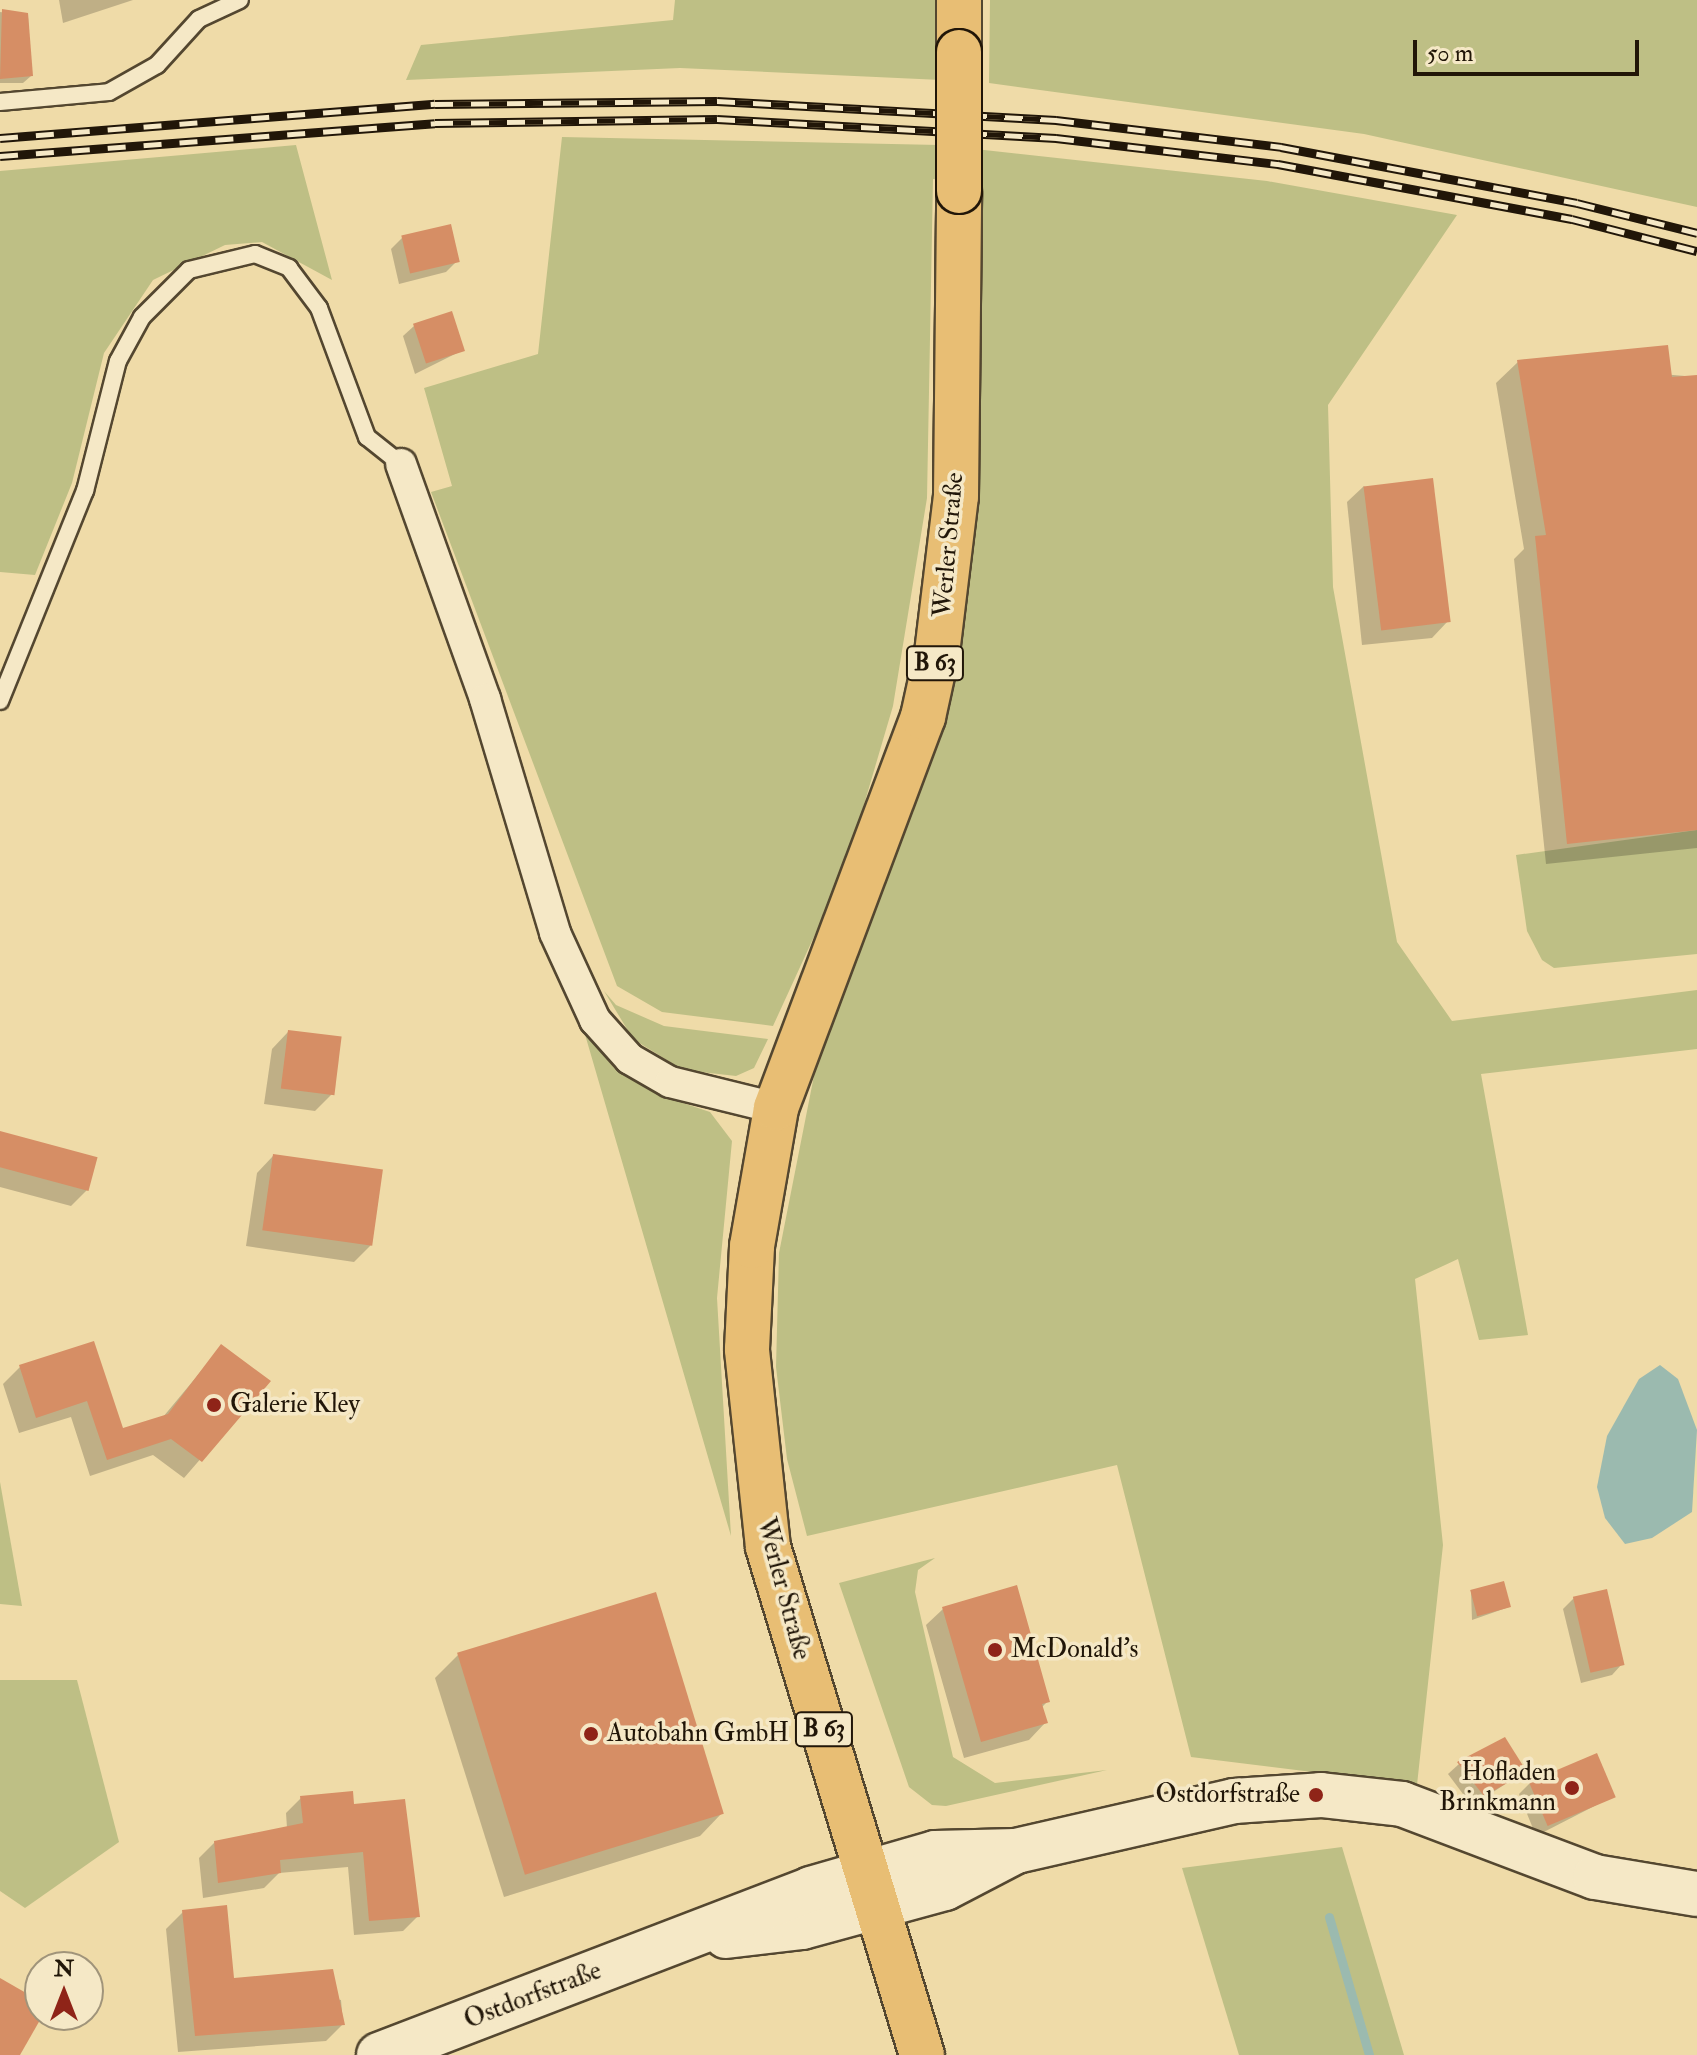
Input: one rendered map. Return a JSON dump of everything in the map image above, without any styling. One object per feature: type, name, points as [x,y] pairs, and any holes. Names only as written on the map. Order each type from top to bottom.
[{"type":"main road","name":"Werler Straße","points":[[922,2055],[778,1585],[755,1477],[747,1349],[752,1246],[776,1108],[923,717],[937,653],[956,496],[959,0]]},
{"type":"main road","name":"Ostdorfstraße","points":[[379,2055],[688,1939],[775,1900],[873,1889],[952,1851],[1016,1851],[1234,1801],[1343,1796],[1441,1815],[1623,1885],[1697,1894]]},
{"type":"street","points":[[401,464],[485,699],[555,933],[595,1020],[630,1059],[670,1082],[776,1108]]},
{"type":"lane","points":[[0,102],[109,92],[157,65],[199,19],[240,0]]},
{"type":"lane","points":[[0,701],[85,491],[118,361],[150,307],[189,270],[255,254],[289,268],[319,308],[367,437],[401,464]]},
{"type":"green space","points":[[675,0],[940,0],[941,80],[680,68],[406,80],[421,45],[673,20]]},
{"type":"green space","points":[[990,0],[1697,0],[1697,207],[1364,134],[989,83]]},
{"type":"green space","points":[[562,137],[939,145],[1267,181],[1457,215],[1328,405],[1333,587],[1397,942],[1452,1021],[1697,990],[1697,1049],[1481,1074],[1528,1335],[1479,1340],[1458,1259],[1415,1279],[1443,1545],[1417,1785],[1191,1757],[1117,1465],[807,1536],[787,1459],[776,1367],[779,1253],[823,1030],[939,727],[969,184],[933,179],[927,498],[893,706],[845,869],[773,1026],[662,1012],[617,986],[431,492],[452,486],[424,388],[538,354]]},
{"type":"green space","points":[[296,145],[332,280],[262,242],[225,245],[153,280],[104,353],[72,483],[35,575],[0,572],[0,171]]},
{"type":"green space","points":[[1697,830],[1697,954],[1554,968],[1542,960],[1527,931],[1516,855]]},
{"type":"green space","points":[[604,991],[616,1005],[664,1026],[768,1039],[754,1068],[736,1076],[683,1070],[633,1039]]},
{"type":"green space","points":[[584,1031],[615,1069],[656,1094],[710,1112],[732,1141],[717,1298],[731,1536]]},
{"type":"green space","points":[[0,1482],[22,1606],[0,1604]]},
{"type":"green space","points":[[935,1558],[918,1570],[915,1592],[953,1757],[995,1783],[1107,1770],[946,1806],[932,1805],[909,1787],[839,1583]]},
{"type":"green space","points":[[0,1680],[77,1680],[119,1842],[25,1908],[0,1891]]},
{"type":"green space","points":[[1342,1847],[1404,2055],[1239,2055],[1182,1868]]},
{"type":"water","points":[[1660,1365],[1678,1379],[1697,1430],[1692,1512],[1652,1538],[1625,1544],[1605,1518],[1597,1487],[1607,1436],[1639,1379]]},
{"type":"building","points":[[2,9],[28,13],[33,76],[0,79]]},
{"type":"building","points":[[451,224],[460,262],[410,273],[401,235]]},
{"type":"building","points":[[452,311],[465,351],[426,364],[413,324]]},
{"type":"building","points":[[1668,345],[1672,377],[1697,375],[1697,830],[1567,844],[1535,536],[1546,535],[1517,360]]},
{"type":"building","points":[[1433,478],[1451,622],[1381,630],[1364,487]]},
{"type":"building","points":[[288,1030],[342,1037],[334,1095],[281,1089]]},
{"type":"building","points":[[0,1131],[98,1157],[88,1191],[0,1167]]},
{"type":"building","points":[[273,1154],[383,1169],[372,1246],[262,1230]]},
{"type":"building","points":[[94,1341],[123,1428],[168,1414],[221,1344],[271,1381],[202,1462],[171,1439],[107,1460],[87,1401],[36,1418],[19,1365]]},
{"type":"building","points":[[1504,1581],[1511,1607],[1477,1616],[1470,1590]]},
{"type":"building","name":"McDonald's","points":[[1017,1585],[1050,1702],[1042,1704],[1048,1723],[981,1742],[942,1607]]},
{"type":"building","points":[[1607,1589],[1625,1665],[1590,1673],[1573,1597]]},
{"type":"building","name":"Autobahn GmbH","points":[[656,1592],[724,1814],[525,1875],[457,1653]]},
{"type":"building","points":[[1505,1737],[1527,1772],[1484,1796],[1457,1762]]},
{"type":"building","points":[[1597,1753],[1616,1797],[1548,1826],[1529,1782]]},
{"type":"building","points":[[353,1791],[354,1804],[405,1799],[420,1917],[369,1921],[363,1852],[280,1860],[281,1873],[218,1883],[214,1841],[303,1823],[300,1796]]},
{"type":"building","points":[[227,1905],[234,1978],[333,1969],[345,2025],[195,2036],[182,1910]]},
{"type":"building","points":[[0,1978],[24,1992],[24,2031],[34,2031],[20,2055],[0,2055]]},
{"type":"waterway","points":[[1329,1917],[1369,2055]]},
{"type":"railway","points":[[0,138],[435,104],[717,101],[1056,120],[1281,147],[1577,203],[1697,233]]},
{"type":"railway","points":[[0,156],[435,123],[717,119],[1056,138],[1278,164],[1572,219],[1697,251]]},
{"type":"place","name":"Galerie Kley","points":[[214,1405]]},
{"type":"place","name":"McDonald's","points":[[995,1650]]},
{"type":"place","name":"Autobahn GmbH","points":[[591,1734]]},
{"type":"place","name":"Hofladen Brinkmann","points":[[1572,1788]]},
{"type":"place","name":"Ostdorfstraße","points":[[1316,1795]]}]
